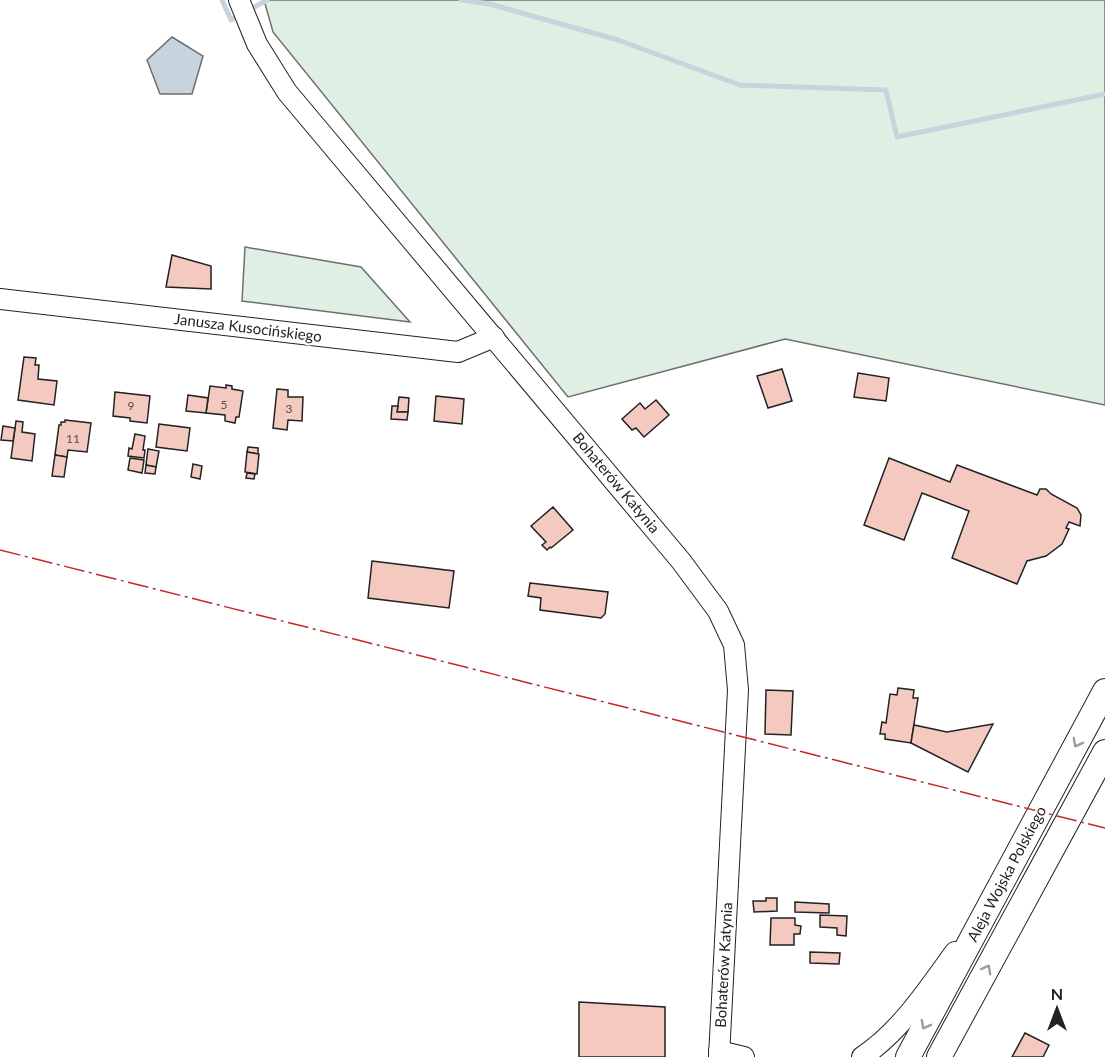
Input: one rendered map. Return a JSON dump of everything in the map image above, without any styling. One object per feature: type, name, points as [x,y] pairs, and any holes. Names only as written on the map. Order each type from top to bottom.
[{"type":"main road","name":"Aleja Wojska Polskiego","points":[[908,1057],[1105,691]]},
{"type":"main road","name":"Aleja Wojska Polskiego","points":[[939,1057],[1105,752]]},
{"type":"street","name":"Bohaterów Katynia","points":[[239,0],[257,44],[288,92],[681,561],[718,611],[734,645],[738,690],[719,1054]]},
{"type":"street","name":"Janusza Kusocińskiego","points":[[0,299],[458,352],[494,337]]},
{"type":"street","points":[[862,1057],[876,1048],[915,1006],[992,901]]},
{"type":"street","points":[[719,1054],[744,1057]]},
{"type":"green space","points":[[264,0],[1105,0],[1105,405],[785,339],[568,397],[273,32]]},
{"type":"green space","points":[[245,247],[361,267],[410,322],[242,301]]},
{"type":"shaded area","points":[[172,37],[203,56],[192,94],[160,94],[147,60]]},
{"type":"building","points":[[172,255],[211,266],[211,289],[166,287]]},
{"type":"building","points":[[24,357],[36,358],[35,365],[39,365],[38,379],[57,381],[54,405],[18,400]]},
{"type":"building","points":[[782,369],[792,401],[768,408],[757,376]]},
{"type":"building","points":[[858,373],[889,378],[886,401],[854,397]]},
{"type":"building","points":[[226,385],[243,391],[239,417],[236,417],[235,423],[225,421],[225,415],[206,413],[210,386],[226,388]]},
{"type":"building","points":[[277,389],[288,390],[288,397],[303,397],[302,421],[288,420],[287,430],[273,428]]},
{"type":"building","points":[[115,392],[150,396],[147,423],[113,416]]},
{"type":"building","points":[[188,395],[208,398],[206,413],[186,411]]},
{"type":"building","points":[[436,396],[464,399],[462,424],[434,421]]},
{"type":"building","points":[[399,397],[409,398],[408,412],[397,412]]},
{"type":"building","points":[[656,400],[669,415],[644,437],[636,428],[632,430],[622,419],[640,403],[645,409]]},
{"type":"building","points":[[392,406],[398,406],[397,412],[408,412],[407,420],[391,419]]},
{"type":"building","points":[[65,420],[91,423],[87,452],[68,450],[67,457],[55,455],[59,425]]},
{"type":"building","points":[[16,421],[23,422],[22,432],[35,434],[32,461],[11,458]]},
{"type":"building","points":[[159,424],[190,428],[187,451],[156,447]]},
{"type":"building","points":[[3,426],[15,428],[13,441],[1,440]]},
{"type":"building","points":[[135,434],[145,436],[144,458],[128,456]]},
{"type":"building","points":[[248,447],[258,448],[258,454],[247,452]]},
{"type":"building","points":[[148,449],[159,451],[156,467],[146,465]]},
{"type":"building","points":[[247,452],[259,454],[257,474],[245,472]]},
{"type":"building","points":[[55,455],[67,457],[64,477],[52,476]]},
{"type":"building","points":[[130,458],[144,460],[142,473],[128,470]]},
{"type":"building","points":[[889,458],[950,482],[957,465],[1037,495],[1040,489],[1046,489],[1077,508],[1081,515],[1080,526],[1069,522],[1066,528],[1069,529],[1062,544],[1046,556],[1027,561],[1017,584],[952,558],[969,511],[922,493],[904,540],[864,525]]},
{"type":"building","points":[[193,464],[202,466],[200,479],[191,477]]},
{"type":"building","points":[[146,465],[156,467],[155,474],[145,473]]},
{"type":"building","points":[[247,473],[255,474],[254,479],[246,478]]},
{"type":"building","points":[[553,507],[573,530],[547,550],[542,545],[546,542],[531,526]]},
{"type":"building","points":[[372,561],[454,571],[449,608],[368,598]]},
{"type":"building","points":[[530,583],[608,592],[605,614],[601,618],[540,610],[541,598],[528,596]]},
{"type":"building","points":[[898,688],[914,690],[913,698],[918,698],[911,743],[885,739],[885,734],[880,734],[882,722],[886,723],[890,694],[897,695]]},
{"type":"building","points":[[766,690],[793,691],[791,735],[765,734]]},
{"type":"building","points":[[993,724],[968,772],[911,743],[914,725],[947,732]]},
{"type":"building","points":[[766,898],[777,898],[777,911],[754,912],[753,901],[766,901]]},
{"type":"building","points":[[795,902],[829,904],[829,913],[795,912]]},
{"type":"building","points":[[820,915],[847,916],[846,936],[837,935],[837,928],[820,927]]},
{"type":"building","points":[[771,918],[795,918],[795,925],[801,926],[800,934],[794,934],[794,945],[770,945]]},
{"type":"building","points":[[810,952],[840,953],[839,964],[810,963]]},
{"type":"building","points":[[579,1002],[665,1007],[665,1057],[579,1057]]},
{"type":"building","points":[[1025,1033],[1049,1045],[1043,1057],[1012,1057]]},
{"type":"waterway","points":[[222,0],[231,20],[267,0]]},
{"type":"waterway","points":[[461,0],[490,4],[618,40],[740,85],[886,90],[897,137],[1105,94]]},
{"type":"power","points":[[0,550],[1105,828]]}]
